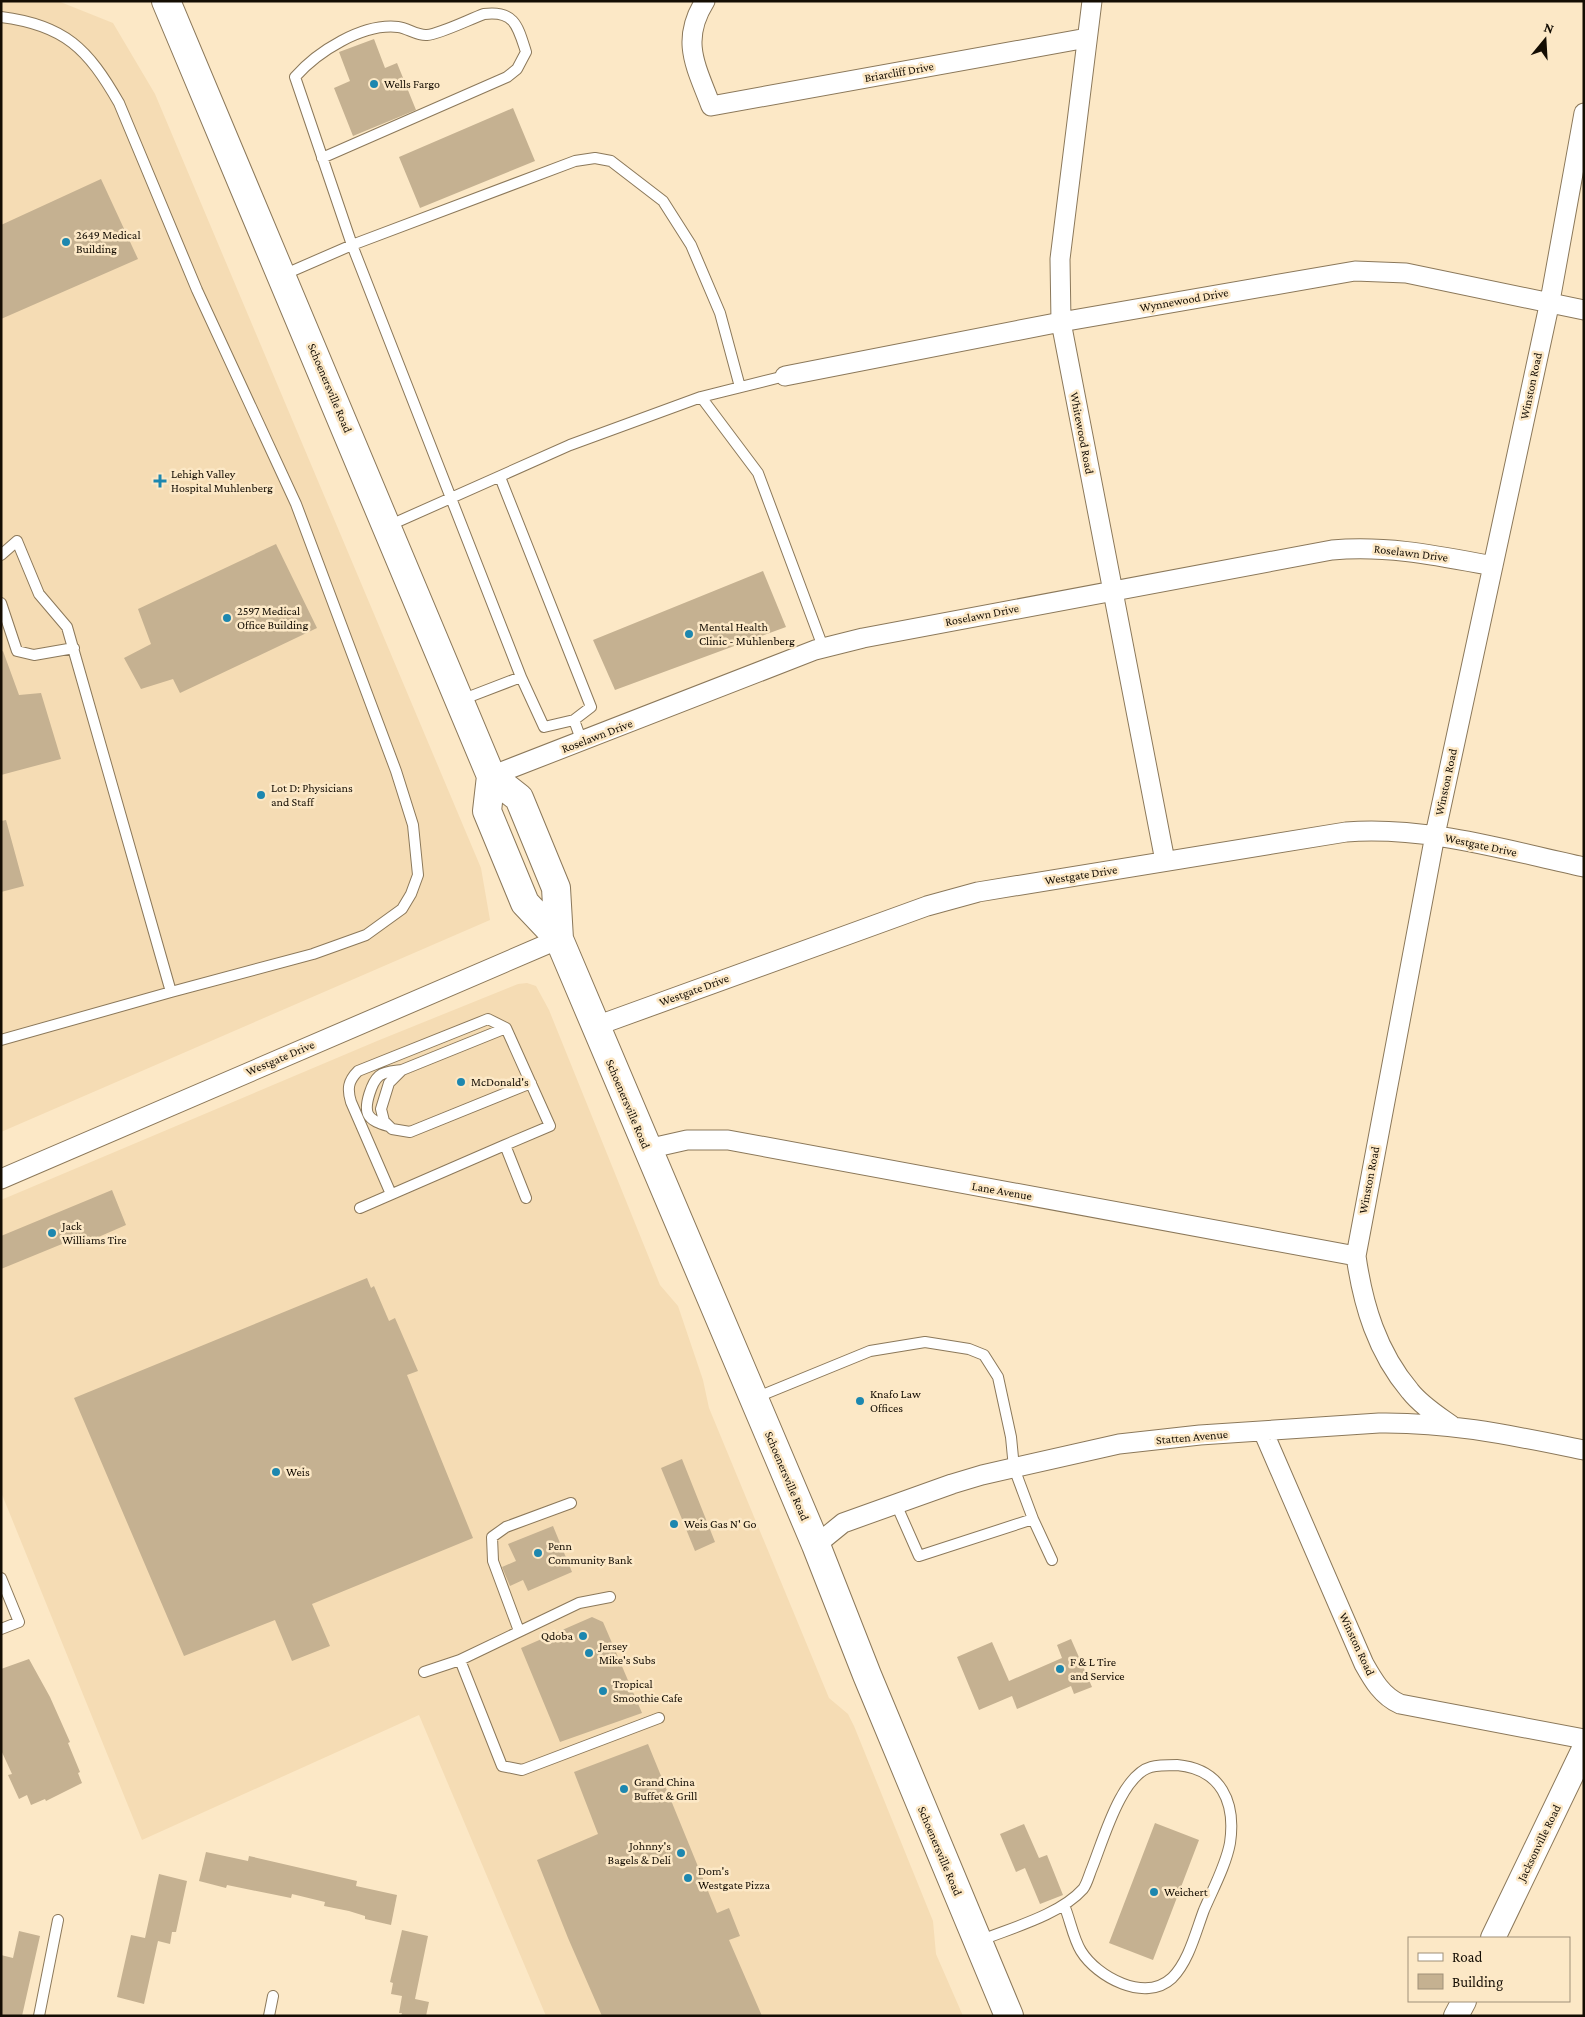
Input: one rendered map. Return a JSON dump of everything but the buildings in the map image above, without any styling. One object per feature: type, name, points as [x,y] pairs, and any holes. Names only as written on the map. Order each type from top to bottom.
[{"type":"main road","name":"Schoenersville Road","points":[[166,1],[283,275],[492,776],[519,798],[556,888],[559,938],[647,1150],[816,1545],[867,1675],[1009,2016]]},
{"type":"street","name":"Briarcliff Drive","points":[[705,1],[694,23],[690,39],[692,55],[711,106],[1087,38]]},
{"type":"street","name":"Whitewood Road","points":[[1092,1],[1060,259],[1061,322],[1165,862]]},
{"type":"street","name":"Winston Road","points":[[1451,1425],[1410,1392],[1390,1364],[1374,1330],[1361,1291],[1356,1256],[1435,835],[1550,301],[1584,113]]},
{"type":"street","name":"Wynnewood Drive","points":[[785,376],[1061,322],[1355,271],[1406,273],[1550,301],[1584,310]]},
{"type":"street","name":"Roselawn Drive","points":[[492,776],[582,742],[693,696],[823,647],[863,638],[1332,550],[1358,548],[1416,551],[1493,566]]},
{"type":"street","name":"Westgate Drive","points":[[596,1026],[927,906],[978,892],[1346,832],[1380,830],[1435,835],[1584,867]]},
{"type":"street","name":"Westgate Drive","points":[[1,1178],[559,938]]},
{"type":"street","name":"Lane Avenue","points":[[647,1150],[687,1140],[728,1140],[1356,1256]]},
{"type":"street","name":"Statten Avenue","points":[[816,1545],[843,1523],[960,1482],[1129,1443],[1379,1423],[1451,1425],[1584,1450]]},
{"type":"street","name":"Winston Road","points":[[1263,1431],[1364,1664],[1376,1685],[1392,1700],[1400,1704],[1584,1739]]},
{"type":"street","name":"Jacksonville Road","points":[[1493,1937],[1584,1749]]},
{"type":"street","points":[[1456,2016],[1463,2002]]},
{"type":"lane","points":[[322,158],[507,78],[517,69],[526,52],[517,24],[507,16],[494,13],[484,14],[426,36],[398,27],[376,28],[336,43],[306,64],[295,77],[322,158],[352,245],[521,677],[544,727],[574,720],[591,707],[500,476]]},
{"type":"lane","points":[[1,17],[48,28],[70,39],[102,75],[119,103],[197,290],[296,504],[396,771],[413,825],[418,875],[411,894],[402,909],[386,923],[366,934],[313,954],[1,1040]]},
{"type":"lane","points":[[283,275],[352,245],[575,160],[595,158],[611,162],[663,201],[691,245],[720,313],[740,387]]},
{"type":"lane","points":[[388,527],[570,445],[701,398],[785,376]]},
{"type":"lane","points":[[701,398],[758,473],[823,647]]},
{"type":"lane","points":[[1,555],[18,541],[39,594],[67,627],[171,992]]},
{"type":"lane","points":[[1,603],[17,651],[34,655],[74,648]]},
{"type":"lane","points":[[460,700],[521,677]]},
{"type":"lane","points":[[574,720],[582,742]]},
{"type":"lane","points":[[360,1208],[550,1126],[506,1028],[488,1019],[358,1071],[353,1076],[348,1092],[390,1194]]},
{"type":"lane","points":[[506,1028],[402,1070],[384,1073],[379,1076],[367,1104],[368,1114],[375,1121],[410,1132],[531,1083]]},
{"type":"lane","points":[[390,1127],[384,1121],[381,1108],[389,1083],[402,1070]]},
{"type":"lane","points":[[505,1145],[526,1198]]},
{"type":"lane","points":[[754,1399],[870,1351],[925,1342],[969,1349],[984,1355],[998,1377],[1011,1437],[1014,1468],[1033,1519],[1052,1560]]},
{"type":"lane","points":[[519,1631],[493,1562],[492,1536],[506,1527],[571,1503]]},
{"type":"lane","points":[[896,1504],[919,1556],[1033,1519]]},
{"type":"lane","points":[[1,1578],[20,1622],[1,1629]]},
{"type":"lane","points":[[424,1672],[460,1660],[579,1604],[610,1597]]},
{"type":"lane","points":[[460,1660],[502,1766],[522,1770],[659,1718]]},
{"type":"lane","points":[[978,1942],[1064,1905],[1084,1887],[1120,1796],[1135,1776],[1150,1767],[1191,1766],[1210,1774],[1224,1791],[1232,1822],[1230,1845],[1185,1958],[1172,1978],[1160,1985],[1142,1988],[1122,1984],[1100,1971],[1081,1951],[1064,1905]]},
{"type":"lane","points":[[39,2016],[58,1920]]},
{"type":"lane","points":[[269,2016],[273,1996]]},
{"type":"shaded area","name":"Lehigh Valley Hospital Muhlenberg","points":[[1,1],[58,1],[113,23],[155,94],[481,868],[490,920],[1,1132]]},
{"type":"shaded area","points":[[527,983],[536,986],[549,1010],[660,1285],[678,1306],[703,1380],[709,1408],[829,1698],[848,1714],[854,1726],[933,1921],[936,1954],[963,2016],[546,2016],[419,1715],[142,1840],[1,1492],[1,1200],[377,1041],[518,984]]},
{"type":"place","name":"Wells Fargo","points":[[374,84]]},
{"type":"place","name":"2649 Medical Building","points":[[66,242]]},
{"type":"place","name":"Lehigh Valley Hospital Muhlenberg","points":[[160,481]]},
{"type":"place","name":"2597 Medical Office Building","points":[[227,618]]},
{"type":"place","name":"Mental Health Clinic - Muhlenberg","points":[[689,634]]},
{"type":"place","name":"Lot D: Physicians and Staff","points":[[261,795]]},
{"type":"place","name":"McDonald's","points":[[461,1082]]},
{"type":"place","name":"Jack Williams Tire","points":[[52,1233]]},
{"type":"place","name":"Knafo Law Offices","points":[[860,1401]]},
{"type":"place","name":"Weis","points":[[276,1472]]},
{"type":"place","name":"Weis Gas N' Go","points":[[674,1524]]},
{"type":"place","name":"Penn Community Bank","points":[[538,1553]]},
{"type":"place","name":"Qdoba","points":[[583,1636]]},
{"type":"place","name":"Jersey Mike's Subs","points":[[589,1653]]},
{"type":"place","name":"F & L Tire and Service","points":[[1060,1669]]},
{"type":"place","name":"Tropical Smoothie Cafe","points":[[603,1691]]},
{"type":"place","name":"Grand China Buffet & Grill","points":[[624,1789]]},
{"type":"place","name":"Johnny's Bagels & Deli","points":[[681,1853]]},
{"type":"place","name":"Dom's Westgate Pizza","points":[[688,1878]]},
{"type":"place","name":"Weichert","points":[[1154,1892]]}]
